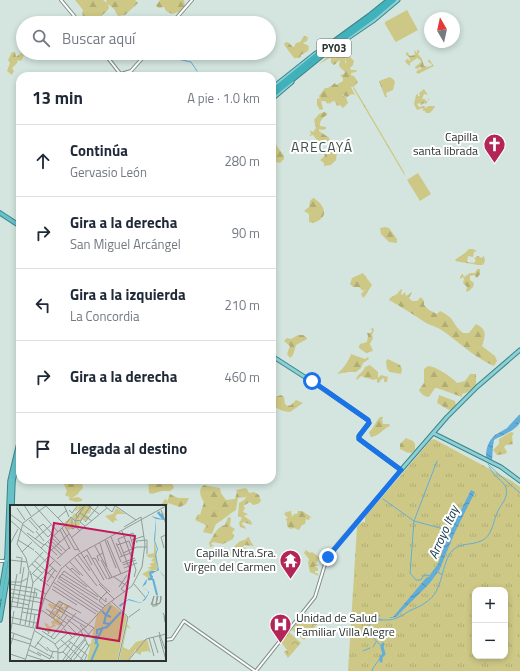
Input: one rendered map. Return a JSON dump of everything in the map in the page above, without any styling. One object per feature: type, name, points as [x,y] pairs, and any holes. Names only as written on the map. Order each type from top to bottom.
[{"type":"highway","name":"PY03","points":[[276,88],[331,43],[392,1]]},
{"type":"highway","name":"PY03","points":[[276,93],[330,48],[374,17],[392,1]]},
{"type":"highway","points":[[0,214],[16,225]]},
{"type":"highway","points":[[0,598],[9,561],[10,480],[16,455]]},
{"type":"highway","points":[[12,505],[13,480],[16,468]]},
{"type":"highway","points":[[0,620],[10,551]]},
{"type":"main road","name":"PY03","points":[[276,96],[332,50],[373,21],[398,0]]},
{"type":"main road","name":"PY03","points":[[276,85],[309,58],[331,43]]},
{"type":"main road","points":[[276,359],[325,390],[369,421],[359,438],[401,470],[432,433],[474,390],[520,350]]},
{"type":"main road","points":[[432,433],[493,463],[509,472],[520,481]]},
{"type":"street","points":[[61,0],[74,16]]},
{"type":"street","points":[[178,16],[192,0]]},
{"type":"street","points":[[109,60],[119,72]]},
{"type":"street","points":[[128,72],[132,70],[141,60]]},
{"type":"street","points":[[166,640],[172,640],[184,621],[255,671],[315,597],[326,561],[330,553],[401,470]]},
{"type":"street","points":[[0,561],[9,561]]},
{"type":"green space","points":[[75,0],[103,0],[107,3],[106,0],[135,0],[138,3],[125,15],[118,16],[114,9],[108,4],[109,8],[101,16],[83,16],[83,10]]},
{"type":"green space","points":[[160,0],[184,0],[185,6],[182,11],[172,14],[166,11],[164,7],[159,8],[156,6]]},
{"type":"green space","points":[[407,10],[418,30],[396,42],[385,22]]},
{"type":"green space","points":[[304,36],[308,37],[307,41],[303,43],[309,46],[308,51],[301,55],[300,58],[294,58],[284,43],[288,42],[294,47],[296,43],[300,42]]},
{"type":"green space","points":[[414,50],[417,53],[417,50],[420,51],[418,54],[422,59],[424,66],[431,66],[432,64],[428,62],[429,59],[434,66],[418,74],[416,72],[419,69],[421,70],[421,67],[416,69],[415,67],[421,62],[420,60],[417,58],[410,63],[410,66],[405,61],[407,59],[411,61],[406,55],[406,52],[410,56],[415,55]]},
{"type":"green space","points":[[336,51],[337,55],[333,59],[340,55],[341,51],[343,55],[346,56],[345,63],[346,63],[346,58],[348,57],[345,54],[350,53],[350,57],[354,61],[350,68],[351,70],[357,70],[356,72],[351,73],[351,75],[354,76],[358,82],[351,87],[355,95],[352,94],[347,97],[343,95],[346,97],[348,103],[343,108],[340,105],[337,106],[335,101],[331,102],[330,105],[329,102],[328,104],[325,101],[321,101],[319,96],[325,88],[343,81],[343,78],[340,75],[344,74],[345,72],[339,66],[340,60],[334,65],[331,63],[330,58],[319,64]]},
{"type":"green space","points":[[12,52],[15,52],[16,60],[18,60],[12,68],[14,71],[12,75],[7,71],[10,63],[8,60]]},
{"type":"green space","points":[[390,77],[395,82],[393,90],[386,93],[387,97],[385,97],[379,81]]},
{"type":"green space","points":[[354,87],[404,172],[405,176],[353,88]]},
{"type":"green space","points":[[424,89],[428,95],[424,94],[422,99],[428,101],[426,104],[417,104],[419,107],[426,106],[424,107],[425,108],[434,106],[435,107],[430,113],[423,111],[423,108],[417,110],[414,104],[416,95],[418,94],[418,96],[420,96],[419,93]]},
{"type":"green space","points":[[319,98],[323,109],[320,110],[317,105],[317,99]]},
{"type":"green space","points":[[324,112],[327,113],[327,115],[320,123],[320,126],[326,127],[326,129],[319,129],[319,131],[330,139],[328,142],[325,139],[321,145],[313,135],[309,136],[311,134],[310,130],[313,132],[316,128],[314,120],[319,114]]},
{"type":"green space","points":[[276,145],[284,156],[284,159],[280,163],[276,162]]},
{"type":"green space","points":[[333,145],[342,150],[337,151],[336,160],[331,165],[324,166],[324,163],[320,160],[325,156],[322,150],[325,150],[327,153],[328,149],[333,152],[335,151],[332,147]]},
{"type":"green space","points":[[418,173],[431,194],[420,201],[407,180]]},
{"type":"green space","points":[[313,198],[324,209],[324,214],[318,221],[311,223],[309,222],[309,214],[304,211],[309,207],[310,201]]},
{"type":"green space","points":[[380,228],[389,228],[397,239],[397,243],[389,242],[381,234]]},
{"type":"green space","points":[[469,249],[477,251],[474,252],[473,257],[468,256],[467,262],[474,263],[476,260],[474,258],[478,256],[481,258],[484,256],[485,261],[483,265],[455,261]]},
{"type":"green space","points":[[477,269],[480,269],[480,274],[477,278],[474,275],[470,276],[470,280],[474,283],[473,287],[466,292],[467,287],[463,283],[464,279],[463,277],[460,279],[460,277],[462,274],[464,277],[470,273],[475,273]]},
{"type":"green space","points":[[363,273],[372,285],[363,298],[361,294],[366,289],[363,291],[359,287],[353,287],[350,284],[352,278]]},
{"type":"green space","points":[[401,289],[402,295],[405,292],[406,296],[412,292],[409,298],[412,301],[417,301],[421,297],[424,301],[424,305],[429,310],[437,314],[440,311],[447,315],[463,333],[469,333],[476,324],[480,326],[485,334],[482,346],[495,356],[497,361],[494,366],[474,354],[441,330],[426,323],[389,300]]},
{"type":"green space","points":[[373,328],[373,338],[370,344],[373,351],[366,353],[359,348],[360,344],[367,342],[367,333],[371,333],[372,330],[370,329]]},
{"type":"green space","points":[[298,335],[303,335],[307,339],[296,345],[293,355],[290,358],[287,354],[290,346],[284,341],[287,338],[291,339]]},
{"type":"green space","points":[[351,354],[365,359],[368,357],[369,359],[363,363],[361,368],[356,372],[337,374],[349,360]]},
{"type":"green space","points":[[388,359],[400,365],[402,369],[401,374],[390,372],[387,369],[386,361]]},
{"type":"green space","points":[[370,365],[378,372],[378,378],[381,375],[388,377],[387,382],[384,382],[383,378],[378,383],[377,379],[372,380],[361,376],[356,380],[365,367]]},
{"type":"green space","points":[[428,366],[443,372],[457,383],[465,381],[470,374],[476,374],[476,385],[468,392],[462,394],[462,397],[437,388],[435,388],[429,397],[426,396],[419,390],[424,383],[424,369]]},
{"type":"green space","points":[[281,395],[284,397],[285,404],[287,406],[291,405],[296,400],[303,403],[290,412],[283,411],[276,408],[276,397]]},
{"type":"green space","points":[[439,395],[455,401],[456,406],[454,409],[449,410],[437,403]]},
{"type":"green space","points":[[380,417],[383,417],[383,424],[389,424],[390,426],[376,436],[371,437],[369,432]]},
{"type":"green space","points":[[511,432],[514,433],[512,436],[513,444],[506,445],[504,447],[507,452],[505,454],[497,455],[493,450],[499,444],[499,439]]},
{"type":"green space","points":[[406,438],[413,441],[415,444],[415,450],[411,453],[400,449],[400,444]]},
{"type":"green space","points":[[434,439],[512,481],[520,487],[520,671],[348,671],[357,527],[362,522],[365,522],[365,517],[431,440]]},
{"type":"green space","points":[[64,484],[82,484],[83,488],[72,498],[78,497],[82,499],[82,501],[76,502],[69,500],[69,498],[71,498],[65,495],[67,491]]},
{"type":"green space","points":[[148,484],[172,484],[174,488],[170,491],[162,491],[152,494],[149,493]]},
{"type":"green space","points":[[204,485],[220,488],[221,493],[226,500],[235,499],[237,492],[236,490],[245,488],[249,493],[254,492],[259,495],[261,501],[258,504],[253,505],[250,502],[243,506],[245,508],[243,512],[248,514],[244,516],[251,521],[252,525],[243,522],[242,524],[246,529],[240,527],[239,523],[242,518],[238,516],[239,503],[246,497],[238,498],[236,510],[216,524],[201,517],[200,515],[204,502],[200,491]]},
{"type":"green space","points":[[170,494],[178,498],[189,498],[186,504],[180,507],[168,503],[166,506],[159,505],[166,499],[167,502]]},
{"type":"green space","points":[[291,511],[292,517],[294,514],[297,514],[298,511],[302,511],[314,519],[310,517],[309,520],[306,519],[305,524],[302,525],[299,530],[294,528],[290,529],[287,526],[287,521],[285,519],[288,518],[284,514]]},
{"type":"green space","points":[[198,514],[217,521],[212,534],[203,532],[206,525],[195,520]]},
{"type":"green space","points":[[228,517],[231,518],[230,526],[235,529],[232,533],[234,535],[233,539],[223,544],[213,542],[211,544],[214,546],[210,547],[209,543],[217,530],[225,525]]},
{"type":"green space","points":[[248,537],[254,546],[244,545],[243,547],[252,552],[245,553],[238,549],[235,553],[230,553],[238,543]]},
{"type":"green space","points":[[306,550],[319,557],[316,563],[319,566],[314,566],[318,568],[318,571],[315,571],[315,573],[319,576],[310,572],[308,563],[309,559],[304,553]]},
{"type":"green space","points":[[305,613],[319,622],[304,640],[292,630]]},
{"type":"green space","points":[[289,632],[301,643],[288,658],[284,652],[287,650],[281,642]]},
{"type":"water","points":[[520,415],[520,422],[516,428],[494,440],[492,461],[486,458],[487,448],[491,439],[496,434],[499,435],[497,434],[514,424]]},
{"type":"water","points":[[471,490],[475,492],[455,532],[439,571],[435,569],[433,574],[429,576],[438,564],[446,540]]},
{"type":"water","points":[[435,570],[438,572],[429,584],[396,617],[391,618],[389,617],[393,617],[426,578],[434,575]]},
{"type":"waterway","points":[[182,60],[191,62],[197,71]]},
{"type":"waterway","name":"Arroyo Itay","points":[[509,428],[520,416]]},
{"type":"waterway","points":[[437,461],[414,521],[451,531]]},
{"type":"waterway","name":"Arroyo Itay","points":[[488,464],[520,493]]},
{"type":"waterway","name":"Arroyo Itay","points":[[382,647],[375,640],[369,630],[371,622],[395,619],[425,603],[436,591],[446,562],[453,550],[462,545],[481,541],[490,533],[507,492],[504,484],[489,467]]},
{"type":"waterway","points":[[383,499],[414,521],[410,573],[416,580],[421,580],[423,576],[426,575],[430,576],[433,574],[434,570],[437,569],[440,574],[442,574]]},
{"type":"waterway","name":"Arroyo Itay","points":[[430,579],[439,566]]},
{"type":"waterway","name":"Arroyo Itay","points":[[367,618],[371,620],[382,620]]},
{"type":"waterway","name":"Arroyo Itay","points":[[373,647],[376,642]]},
{"type":"waterway","name":"Arroyo Itay","points":[[381,661],[381,657],[384,654],[382,647],[383,644]]},
{"type":"waterway","points":[[363,651],[370,648]]},
{"type":"waterway","name":"Arroyo Itay","points":[[372,671],[381,657]]},
{"type":"place","name":"Capilla santa librada","points":[[494,164]]},
{"type":"place","name":"Capilla Ntra.Sra. Virgen del Carmen","points":[[291,580]]},
{"type":"place","name":"Unidad de Salud Familiar Villa Alegre","points":[[281,644]]},
{"type":"district","name":"ARECAYÁ","points":[[322,147]]},
{"type":"route","points":[[312,381],[368,420],[369,423],[359,436],[359,439],[401,470],[333,549],[328,557]]}]
